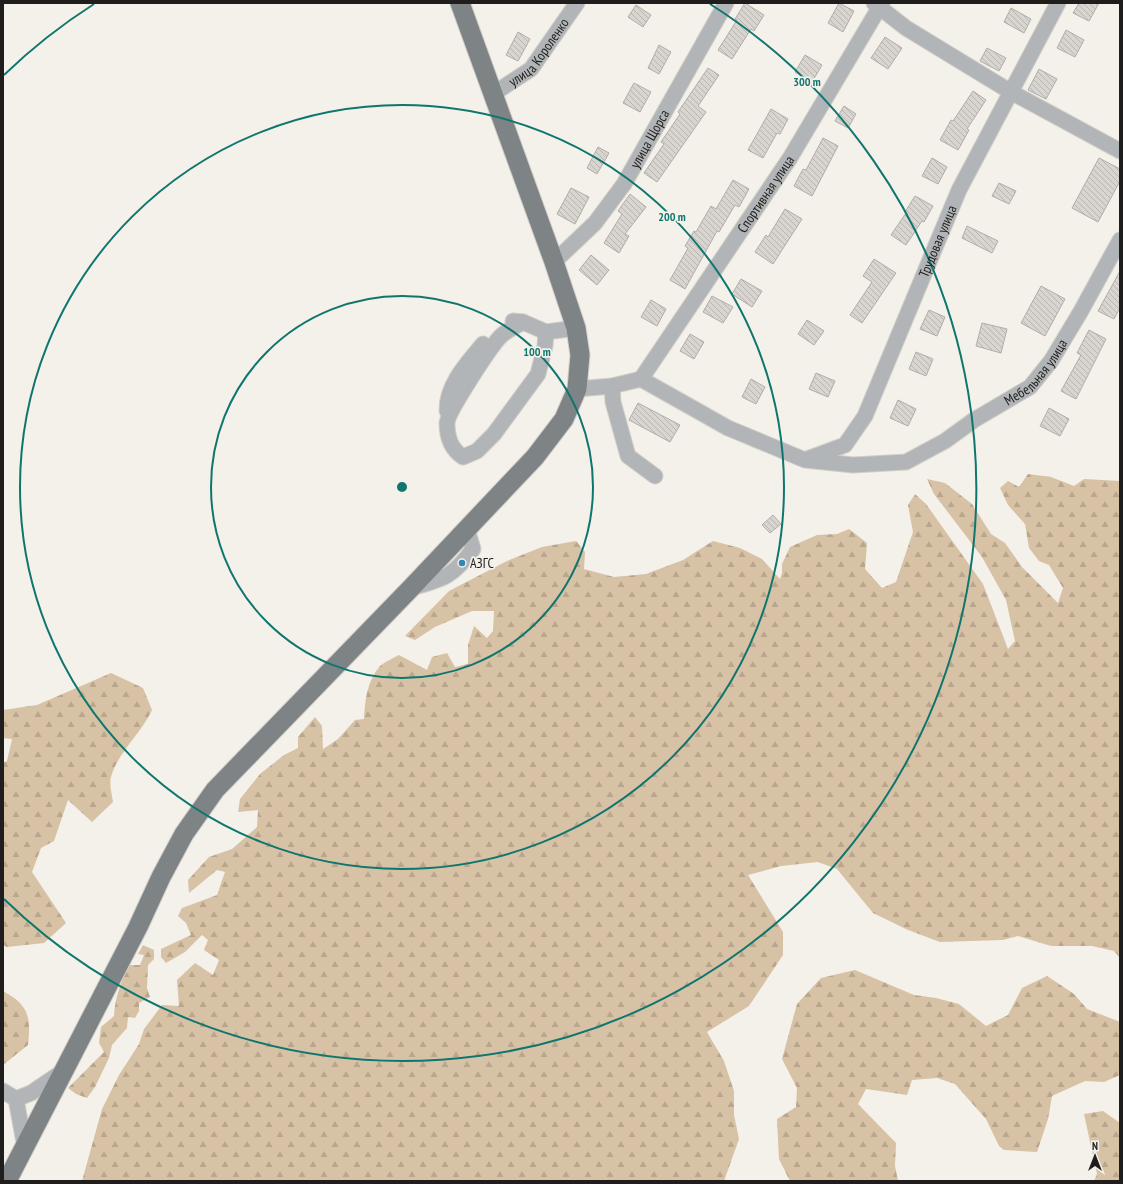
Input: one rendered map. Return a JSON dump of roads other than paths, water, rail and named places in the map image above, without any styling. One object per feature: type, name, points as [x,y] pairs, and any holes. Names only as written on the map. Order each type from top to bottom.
[{"type":"main road","points":[[7,1181],[66,1069],[164,871],[184,834],[215,790],[412,588],[535,457],[564,419],[577,389],[580,355],[576,328],[554,262],[460,3]]},
{"type":"street","name":"улица Короленко","points":[[493,94],[531,69],[577,3]]},
{"type":"street","name":"улица Щорса","points":[[554,262],[595,223],[624,184],[726,3]]},
{"type":"street","name":"Трудовая улица","points":[[805,460],[845,445],[865,416],[959,190],[1058,3]]},
{"type":"street","points":[[878,4],[906,28],[1011,92],[1120,151]]},
{"type":"street","name":"Спортивная улица","points":[[641,379],[790,158],[878,4]]},
{"type":"street","name":"Мебельная улица","points":[[805,460],[853,465],[906,462],[945,441],[974,420],[1030,387],[1051,361],[1081,311],[1120,240]]},
{"type":"street","points":[[546,332],[545,346],[538,374],[494,434],[477,451],[463,457],[455,452],[448,439],[447,421],[485,355],[502,334],[523,322],[546,332],[576,328]]},
{"type":"street","points":[[577,389],[612,386],[641,379],[728,428],[805,460]]},
{"type":"street","points":[[612,386],[613,402],[628,456],[655,476]]},
{"type":"street","points":[[16,1099],[31,1094],[66,1069]]},
{"type":"street","points":[[3,1091],[16,1099],[25,1148]]},
{"type":"place","name":"АЗГС","points":[[462,563]]}]
